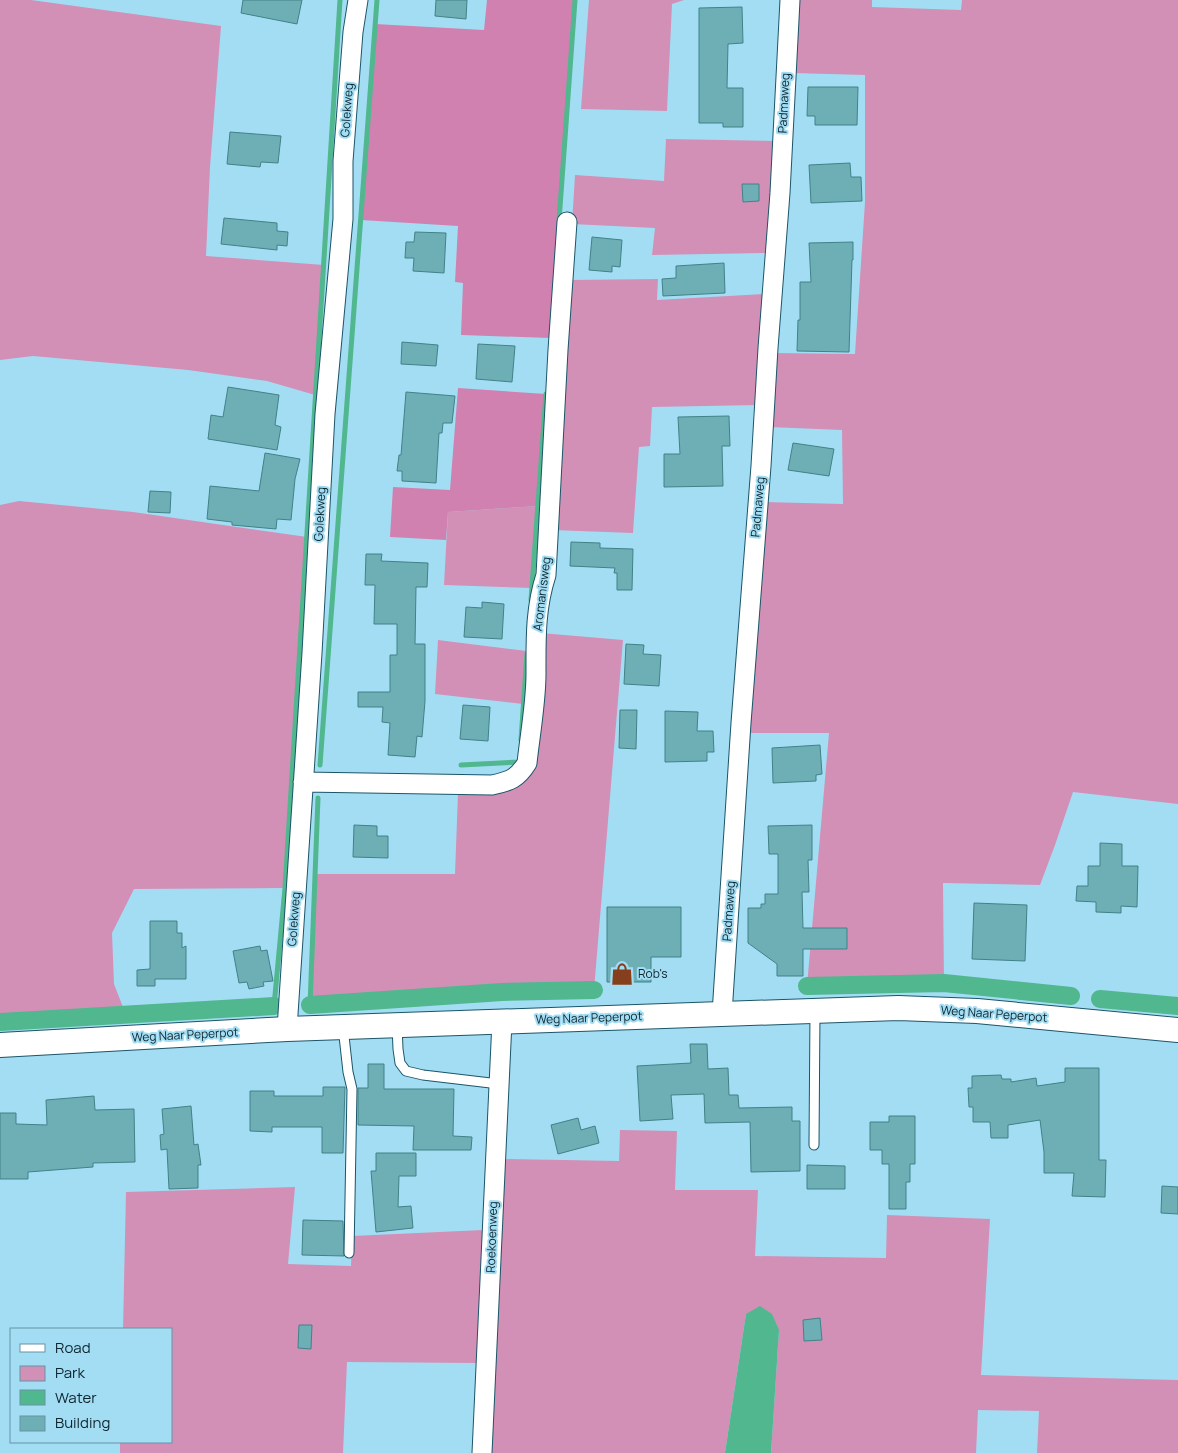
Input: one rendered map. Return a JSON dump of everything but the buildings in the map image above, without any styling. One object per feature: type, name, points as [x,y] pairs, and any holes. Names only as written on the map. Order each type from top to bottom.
[{"type":"street","name":"Golekweg","points":[[286,1030],[325,414],[343,219],[343,161],[353,32],[358,0]]},
{"type":"street","name":"Padmaweg","points":[[722,1014],[741,723],[780,193],[790,0]]},
{"type":"street","name":"Aromanisweg","points":[[303,782],[492,785],[508,781],[520,774],[527,763],[536,675],[535,657],[539,596],[546,575],[557,360],[567,222]]},
{"type":"street","name":"Weg Naar Peperpot","points":[[0,1045],[343,1027],[898,1008],[977,1011],[1178,1030]]},
{"type":"street","name":"Roekoenweg","points":[[482,1453],[502,1021]]},
{"type":"lane","points":[[814,1145],[815,1011]]},
{"type":"lane","points":[[397,1025],[400,1063],[406,1071],[423,1076],[499,1084]]},
{"type":"lane","points":[[343,1027],[348,1072],[352,1089],[350,1253]]},
{"type":"green space","points":[[0,0],[31,0],[221,26],[210,167],[206,256],[324,265],[315,395],[267,381],[188,370],[33,356],[0,360]]},
{"type":"green space","points":[[589,0],[684,0],[672,4],[667,111],[581,109]]},
{"type":"green space","points":[[797,0],[872,0],[872,7],[961,10],[962,0],[1178,0],[1178,804],[1073,792],[1040,885],[943,883],[944,983],[807,986],[829,733],[746,733],[764,502],[843,504],[842,430],[769,427],[773,353],[855,354],[865,202],[865,75],[793,73]]},
{"type":"green space","points":[[666,139],[776,141],[767,253],[652,255],[655,228],[572,224],[575,175],[664,181]]},
{"type":"green space","points":[[658,279],[657,300],[765,294],[759,405],[652,407],[650,446],[639,447],[633,533],[552,530],[567,280]]},
{"type":"green space","points":[[19,501],[133,512],[307,537],[285,888],[134,889],[112,933],[114,984],[126,1015],[0,1022],[0,505]]},
{"type":"green space","points":[[538,506],[532,588],[444,585],[448,512]]},
{"type":"green space","points":[[541,633],[623,640],[594,990],[502,992],[310,1005],[315,874],[455,874],[458,793],[524,777]]},
{"type":"green space","points":[[438,640],[527,651],[523,704],[435,694]]},
{"type":"green space","points":[[620,1130],[677,1131],[675,1190],[758,1190],[755,1256],[886,1258],[887,1215],[990,1219],[981,1375],[1178,1380],[1178,1453],[1037,1453],[1039,1411],[978,1410],[976,1453],[771,1453],[779,1330],[746,1314],[725,1453],[490,1453],[502,1159],[619,1161]]},
{"type":"green space","points":[[295,1187],[288,1264],[351,1266],[352,1236],[483,1230],[478,1363],[347,1362],[343,1453],[120,1453],[120,1443],[172,1443],[172,1328],[123,1328],[126,1192]]},
{"type":"shaded area","points":[[487,0],[575,0],[550,338],[461,335],[463,283],[455,282],[458,226],[361,220],[375,24],[484,30]]},
{"type":"shaded area","points":[[458,388],[546,394],[538,506],[448,512],[446,540],[390,537],[393,487],[450,490]]},
{"type":"water","points":[[760,1306],[772,1314],[779,1330],[771,1453],[725,1453],[746,1314]]},
{"type":"waterway","points":[[274,1006],[285,888],[340,0]]},
{"type":"waterway","points":[[320,765],[377,0]]},
{"type":"waterway","points":[[559,221],[575,0]]},
{"type":"waterway","points":[[531,600],[546,394]]},
{"type":"waterway","points":[[521,740],[527,654]]},
{"type":"waterway","points":[[461,765],[519,761]]},
{"type":"waterway","points":[[310,1005],[318,798]]},
{"type":"waterway","points":[[807,986],[944,983],[1071,996]]},
{"type":"waterway","points":[[310,1005],[502,992],[594,990]]},
{"type":"waterway","points":[[1100,999],[1178,1006]]},
{"type":"waterway","points":[[0,1022],[274,1006]]},
{"type":"place","name":"Rob's","points":[[622,974]]}]
